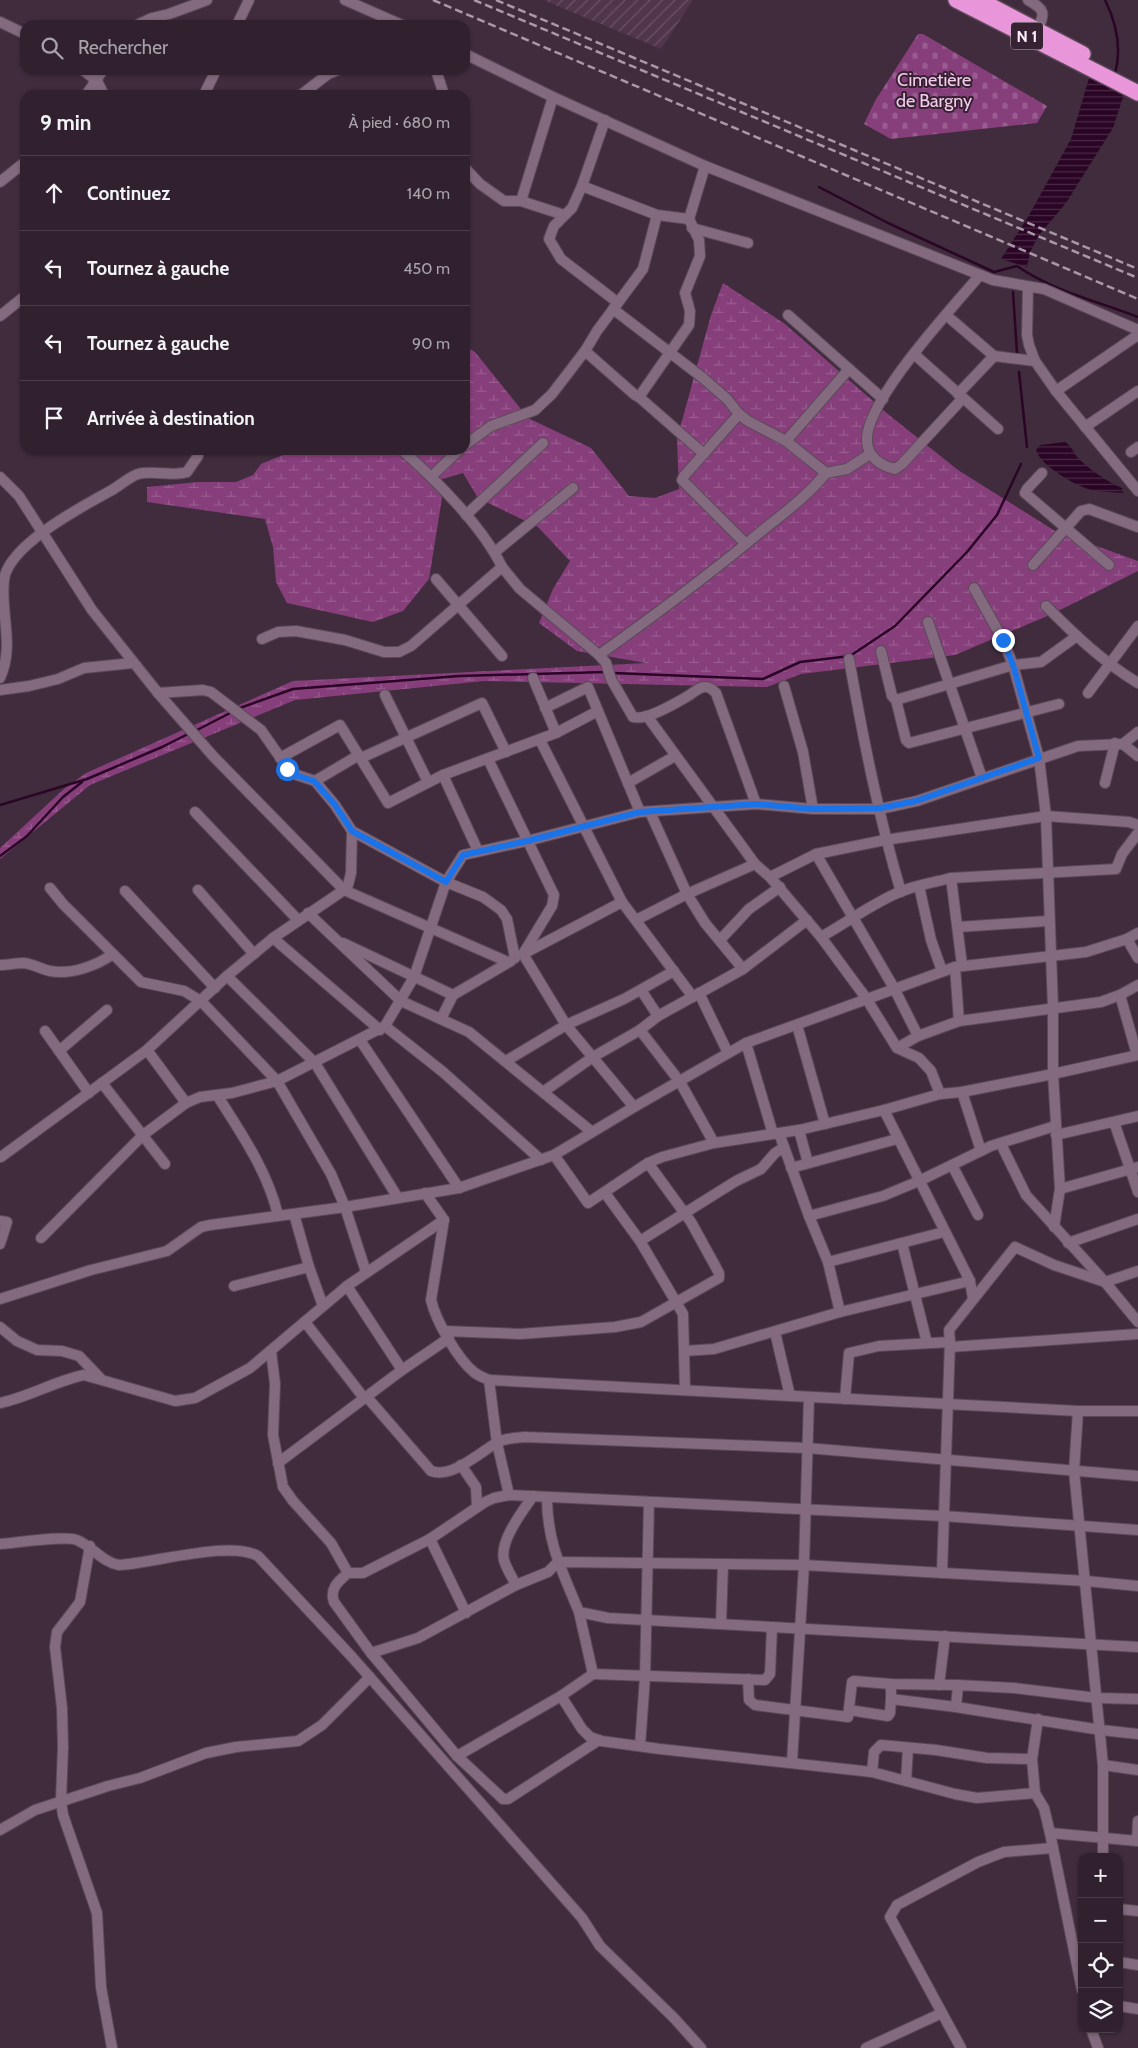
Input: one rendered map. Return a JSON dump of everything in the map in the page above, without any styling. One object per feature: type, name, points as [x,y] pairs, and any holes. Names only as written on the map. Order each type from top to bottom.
[{"type":"highway","name":"N 1","points":[[956,0],[1122,79],[1138,93]]},
{"type":"highway","name":"N 1","points":[[980,0],[1038,29],[1100,68]]},
{"type":"highway","name":"N 1","points":[[1122,79],[1138,82]]},
{"type":"street","points":[[148,20],[207,0]]},
{"type":"street","points":[[239,20],[249,0]]},
{"type":"street","points":[[345,0],[391,20]]},
{"type":"street","points":[[1028,0],[1043,11],[1038,29]]},
{"type":"street","points":[[0,22],[20,32]]},
{"type":"street","points":[[470,56],[553,97],[705,166],[993,280],[1044,289],[1138,330]]},
{"type":"street","points":[[89,75],[97,81],[102,90]]},
{"type":"street","points":[[90,90],[100,75]]},
{"type":"street","points":[[206,90],[214,75]]},
{"type":"street","points":[[307,90],[327,75]]},
{"type":"street","points":[[438,75],[442,90]]},
{"type":"street","points":[[521,201],[553,97]]},
{"type":"street","points":[[605,120],[582,186],[572,208],[554,226],[549,239],[561,259],[670,353],[703,378],[727,399],[739,414],[748,421],[786,441],[826,473]]},
{"type":"street","points":[[0,182],[20,166]]},
{"type":"street","points":[[639,397],[689,325],[690,311],[686,293],[700,256],[699,240],[691,224],[705,166]]},
{"type":"street","points":[[470,173],[480,184],[504,201],[521,201],[564,215]]},
{"type":"street","points":[[582,186],[658,215],[691,224],[748,244]]},
{"type":"street","points":[[470,441],[491,426],[535,410],[552,394],[585,352],[615,305],[643,269],[658,215]]},
{"type":"street","points":[[980,275],[914,354],[874,413],[869,426],[867,441],[870,454],[886,467],[895,469],[902,464],[994,356]]},
{"type":"street","points":[[1028,287],[1027,335],[1035,362],[1056,391],[1138,491]]},
{"type":"street","points":[[0,316],[20,300]]},
{"type":"street","points":[[788,315],[883,399]]},
{"type":"street","points":[[946,315],[994,356],[1035,362]]},
{"type":"street","points":[[1056,391],[1138,335]]},
{"type":"street","points":[[585,352],[704,454]]},
{"type":"street","points":[[914,354],[998,429]]},
{"type":"street","points":[[786,441],[849,369]]},
{"type":"street","points":[[1085,427],[1138,391]]},
{"type":"street","points":[[739,414],[682,480],[746,544]]},
{"type":"street","points":[[466,515],[542,443]]},
{"type":"street","points":[[598,655],[647,621],[746,544],[812,490],[826,473],[847,469],[870,454]]},
{"type":"street","points":[[0,678],[8,652],[6,616],[2,592],[4,577],[21,551],[43,533],[88,503],[137,474],[187,472],[198,455]]},
{"type":"street","points":[[408,455],[432,476],[466,515],[495,552],[502,567],[520,589],[606,663],[611,679],[633,717],[648,716],[701,688],[710,688],[716,693],[756,804]]},
{"type":"street","points":[[432,476],[454,455]]},
{"type":"street","points":[[1042,473],[1025,493],[1109,565]]},
{"type":"street","points":[[0,477],[19,496],[92,610],[133,663],[213,756],[344,890],[430,928],[515,958]]},
{"type":"street","points":[[495,552],[573,488]]},
{"type":"street","points":[[1033,565],[1081,511],[1089,509],[1138,527]]},
{"type":"street","points":[[262,639],[278,632],[302,631],[345,640],[384,652],[399,652],[411,646],[502,567]]},
{"type":"street","points":[[436,579],[502,656]]},
{"type":"street","points":[[974,588],[1003,640],[1013,665],[1039,758],[1046,816],[1048,921],[1053,1008],[1053,1074],[1060,1188],[1054,1227]]},
{"type":"street","points":[[1046,606],[1110,665],[1138,683]]},
{"type":"street","points":[[928,622],[982,778]]},
{"type":"street","points":[[1088,693],[1138,626]]},
{"type":"street","points":[[896,700],[1013,665],[1041,662],[1077,636]]},
{"type":"street","points":[[881,651],[892,696],[896,700],[906,740],[909,743],[1060,704]]},
{"type":"street","points":[[849,659],[867,760],[880,808],[885,840],[901,892]]},
{"type":"street","points":[[0,690],[58,679],[84,668],[133,663]]},
{"type":"street","points":[[533,678],[556,733]]},
{"type":"street","points":[[784,686],[804,752],[813,809]]},
{"type":"street","points":[[545,708],[588,687],[628,783],[687,894],[705,923],[743,969]]},
{"type":"street","points":[[158,693],[203,690],[211,692],[261,730],[291,773],[314,781],[339,810],[352,831],[446,882],[478,894],[501,910],[507,918],[515,958],[566,1025],[634,1107]]},
{"type":"street","points":[[384,695],[428,782]]},
{"type":"street","points":[[314,781],[360,757],[482,703],[506,752]]},
{"type":"street","points":[[280,758],[340,724],[388,803],[442,775],[540,740],[598,711]]},
{"type":"street","points":[[648,716],[675,756],[755,864],[780,888],[821,937],[866,998],[897,1048],[918,1058],[926,1065],[934,1076],[940,1094]]},
{"type":"street","points":[[41,1238],[142,1135],[186,1102],[200,1097],[232,1093],[277,1081],[382,1028],[401,1001],[414,976],[446,882],[463,855],[645,812],[756,804],[813,809],[880,808],[905,805],[1078,746],[1119,744],[1138,732]]},
{"type":"street","points":[[540,740],[622,902],[674,971],[696,995],[728,1053]]},
{"type":"street","points":[[1119,744],[1138,756]]},
{"type":"street","points":[[1105,783],[1119,744]]},
{"type":"street","points":[[628,783],[675,756]]},
{"type":"street","points":[[488,758],[552,891],[554,901],[515,958]]},
{"type":"street","points":[[442,775],[478,851]]},
{"type":"street","points":[[195,812],[298,920]]},
{"type":"street","points":[[770,877],[816,854],[885,840],[1046,816],[1129,822],[1138,825]]},
{"type":"street","points":[[1,1157],[147,1050],[227,976],[273,938],[344,890],[351,873],[352,831]]},
{"type":"street","points":[[821,937],[901,892],[951,878],[1116,869],[1122,854],[1138,833]]},
{"type":"street","points":[[816,854],[894,988],[918,1036]]},
{"type":"street","points":[[636,920],[687,894],[755,864]]},
{"type":"street","points":[[951,878],[958,927],[959,1020]]},
{"type":"street","points":[[919,886],[932,940],[942,971]]},
{"type":"street","points":[[50,888],[141,982],[184,991],[201,1001],[277,1081],[331,1174],[345,1207],[366,1272]]},
{"type":"street","points":[[720,940],[749,909],[780,888]]},
{"type":"street","points":[[198,890],[254,954]]},
{"type":"street","points":[[125,891],[215,988]]},
{"type":"street","points":[[441,1019],[453,995],[515,958],[622,902]]},
{"type":"street","points":[[308,913],[401,1001],[470,1032],[592,1132]]},
{"type":"street","points":[[543,1092],[593,1057],[640,1030],[658,1016],[743,969],[807,920]]},
{"type":"street","points":[[958,927],[1048,921]]},
{"type":"street","points":[[0,1299],[90,1270],[167,1251],[205,1226],[345,1207],[460,1188],[554,1156],[634,1107],[746,1043],[958,966],[1086,952],[1127,939],[1138,933]]},
{"type":"street","points":[[273,938],[382,1028],[443,1072],[541,1160]]},
{"type":"street","points":[[334,938],[453,995]]},
{"type":"street","points":[[1127,939],[1138,958]]},
{"type":"street","points":[[0,965],[24,963],[52,972],[64,972],[91,966],[113,954]]},
{"type":"street","points":[[506,1061],[566,1025],[614,1004],[674,971]]},
{"type":"street","points":[[227,976],[315,1063],[398,1198]]},
{"type":"street","points":[[897,1048],[918,1036],[959,1020],[1100,1002],[1120,995],[1138,985]]},
{"type":"street","points":[[641,990],[658,1016]]},
{"type":"street","points":[[554,1156],[587,1202],[605,1193],[648,1163],[662,1157],[714,1143],[799,1130],[884,1110],[940,1094],[962,1092],[1138,1055],[1120,995]]},
{"type":"street","points":[[59,1051],[107,1010]]},
{"type":"street","points":[[797,1025],[825,1124]]},
{"type":"street","points":[[640,1030],[680,1082],[714,1143]]},
{"type":"street","points":[[45,1031],[89,1093]]},
{"type":"street","points":[[360,1040],[460,1188]]},
{"type":"street","points":[[746,1043],[776,1134],[784,1148],[828,1262],[840,1312]]},
{"type":"street","points":[[147,1050],[186,1102]]},
{"type":"street","points":[[102,1083],[165,1164]]},
{"type":"street","points":[[962,1092],[982,1151]]},
{"type":"street","points":[[217,1095],[259,1163],[272,1193],[278,1215]]},
{"type":"street","points":[[884,1110],[970,1281],[973,1299]]},
{"type":"street","points":[[809,1216],[876,1198],[920,1181],[982,1151],[1001,1144],[1056,1130],[1114,1122],[1138,1116]]},
{"type":"street","points":[[1114,1122],[1134,1168],[1138,1192]]},
{"type":"street","points":[[799,1130],[808,1163]]},
{"type":"street","points":[[791,1168],[897,1139]]},
{"type":"street","points":[[1001,1144],[1026,1195],[1105,1282],[1138,1322]]},
{"type":"street","points":[[640,1241],[736,1181],[761,1169],[775,1153],[784,1148]]},
{"type":"street","points":[[278,1463],[446,1335],[520,1334],[615,1327],[645,1321],[720,1276],[696,1228],[648,1163]]},
{"type":"street","points":[[952,1165],[978,1215]]},
{"type":"street","points":[[1060,1188],[1134,1168]]},
{"type":"street","points":[[605,1193],[640,1241],[683,1314],[685,1390]]},
{"type":"street","points":[[425,1194],[444,1220],[431,1300],[446,1335],[474,1373],[489,1380],[1078,1411],[1138,1412]]},
{"type":"street","points":[[294,1214],[309,1267],[323,1306]]},
{"type":"street","points":[[0,1403],[30,1394],[69,1378],[89,1375],[176,1401],[188,1400],[242,1373],[271,1351],[347,1286],[444,1220]]},
{"type":"street","points":[[1068,1243],[1138,1220]]},
{"type":"street","points":[[0,1222],[6,1222],[0,1244]]},
{"type":"street","points":[[828,1262],[944,1232]]},
{"type":"street","points":[[902,1243],[927,1343]]},
{"type":"street","points":[[942,1573],[949,1330],[1015,1247],[1054,1265],[1105,1282],[1138,1271]]},
{"type":"street","points":[[234,1286],[309,1267]]},
{"type":"street","points":[[684,1351],[714,1349],[840,1312],[970,1281]]},
{"type":"street","points":[[347,1286],[402,1370]]},
{"type":"street","points":[[305,1322],[365,1397],[431,1471],[443,1473],[462,1465],[497,1442],[525,1437],[808,1448],[1138,1476]]},
{"type":"street","points":[[0,1327],[17,1341],[37,1350],[62,1351],[79,1356],[101,1379]]},
{"type":"street","points":[[775,1332],[790,1396]]},
{"type":"street","points":[[845,1399],[849,1353],[879,1346],[927,1343],[950,1345],[1138,1334]]},
{"type":"street","points":[[271,1351],[275,1384],[272,1423],[281,1480],[287,1494],[331,1543],[348,1572]]},
{"type":"street","points":[[489,1380],[497,1442],[509,1495]]},
{"type":"street","points":[[792,1762],[801,1628],[810,1397]]},
{"type":"street","points":[[1078,1411],[1074,1471],[1103,1765],[1104,1853]]},
{"type":"street","points":[[462,1465],[475,1484],[477,1507]]},
{"type":"street","points":[[599,1740],[508,1799],[503,1799],[457,1756],[371,1653],[333,1600],[332,1592],[335,1585],[348,1572],[363,1573],[430,1539],[477,1507],[494,1498],[509,1495],[943,1516],[1138,1530]]},
{"type":"street","points":[[516,1585],[504,1560],[504,1550],[508,1535],[533,1496]]},
{"type":"street","points":[[547,1497],[548,1525],[558,1562],[579,1612],[593,1674]]},
{"type":"street","points":[[640,1746],[645,1677],[649,1502]]},
{"type":"street","points":[[0,1544],[71,1538],[90,1546],[106,1561],[120,1565],[227,1549],[246,1550],[258,1556],[370,1677],[582,1918],[600,1946],[674,2018],[701,2048]]},
{"type":"street","points":[[430,1539],[466,1613]]},
{"type":"street","points":[[90,1546],[80,1602],[57,1632],[55,1647],[63,1727],[61,1800],[63,1815],[97,1913],[101,1987],[112,2048]]},
{"type":"street","points":[[371,1653],[418,1638],[516,1585],[548,1572],[558,1562],[804,1565],[1086,1581],[1138,1586]]},
{"type":"street","points":[[721,1624],[723,1564]]},
{"type":"street","points":[[579,1612],[608,1618],[1138,1647]]},
{"type":"street","points":[[457,1756],[561,1696],[593,1674],[765,1680],[770,1674],[772,1627]]},
{"type":"street","points":[[939,1685],[945,1636]]},
{"type":"street","points":[[0,1830],[35,1810],[61,1800],[140,1778],[206,1753],[236,1747],[298,1741],[322,1725],[370,1677]]},
{"type":"street","points":[[748,1680],[749,1700],[751,1703],[848,1717],[853,1681],[1014,1688],[1097,1698],[1138,1699]]},
{"type":"street","points":[[849,1710],[888,1716],[890,1714],[892,1684]]},
{"type":"street","points":[[956,1707],[958,1685]]},
{"type":"street","points":[[561,1696],[582,1729],[590,1736],[599,1740],[872,1772],[977,1798],[1035,1792]]},
{"type":"street","points":[[891,1700],[956,1707],[1100,1730],[1138,1734]]},
{"type":"street","points":[[1038,1719],[1032,1759],[1035,1792],[1044,1808],[1050,1833],[1082,1988]]},
{"type":"street","points":[[872,1772],[874,1752],[878,1747],[882,1746],[987,1758],[1032,1759]]},
{"type":"street","points":[[906,1781],[908,1748]]},
{"type":"street","points":[[1103,1765],[1138,1770]]},
{"type":"street","points":[[1050,1833],[1138,1841],[1138,1821]]},
{"type":"street","points":[[961,2048],[890,1917],[897,1905],[978,1862],[1004,1852],[1053,1848]]},
{"type":"street","points":[[1123,1909],[1138,1911]]},
{"type":"street","points":[[1123,1963],[1138,1965]]},
{"type":"street","points":[[1123,2007],[1138,2009]]},
{"type":"street","points":[[866,2048],[942,2013]]},
{"type":"street","points":[[1092,2033],[1098,2048]]},
{"type":"shaded area","points":[[543,0],[693,0],[661,49]]},
{"type":"shaded area","points":[[1089,78],[1124,94],[1113,128],[1066,203],[1039,235],[1030,252],[1027,267],[1001,259],[1028,217],[1071,139]]},
{"type":"shaded area","points":[[1065,442],[1082,462],[1104,479],[1122,488],[1123,493],[1092,490],[1082,487],[1050,468],[1036,450],[1040,445]]},
{"type":"green space","name":"Cimetière de Bargny","points":[[918,34],[923,34],[1047,106],[1037,123],[891,139],[864,124],[875,101]]},
{"type":"green space","points":[[723,283],[785,324],[889,415],[958,470],[1055,531],[1138,561],[1138,571],[1052,614],[955,655],[801,674],[767,687],[484,681],[295,700],[90,785],[0,859],[0,848],[64,789],[86,773],[293,681],[646,663],[577,651],[539,623],[553,589],[570,561],[538,527],[478,498],[463,473],[439,480],[442,498],[429,579],[403,611],[373,622],[287,603],[276,582],[273,547],[265,519],[147,502],[147,487],[198,482],[236,482],[253,475],[261,464],[283,455],[470,455],[470,349],[475,352],[528,418],[591,448],[629,496],[655,498],[679,489],[677,439],[711,315]]},
{"type":"waterway","points":[[1105,0],[1113,18],[1117,36],[1118,55],[1115,74]]},
{"type":"waterway","points":[[819,187],[888,223],[994,272],[1017,266],[1060,289],[1138,317]]},
{"type":"waterway","points":[[1013,292],[1017,353]]},
{"type":"waterway","points":[[1019,372],[1027,447]]},
{"type":"waterway","points":[[613,673],[763,679],[800,662],[850,656],[895,626],[967,552],[997,515],[1021,464]]},
{"type":"waterway","points":[[237,709],[293,689],[459,676],[605,672]]},
{"type":"waterway","points":[[195,731],[232,712]]},
{"type":"waterway","points":[[0,805],[87,779],[190,733]]},
{"type":"waterway","points":[[0,856],[27,836],[63,797],[82,782]]},
{"type":"railway","points":[[433,0],[1138,299]]},
{"type":"railway","points":[[474,0],[1138,278]]},
{"type":"railway","points":[[496,0],[1138,269]]},
{"type":"route","points":[[287,769],[295,775],[314,781],[343,815],[352,831],[446,882],[458,860],[463,855],[527,841],[640,812],[756,804],[813,809],[880,808],[905,805],[1039,758],[1013,665],[1003,640]]}]
